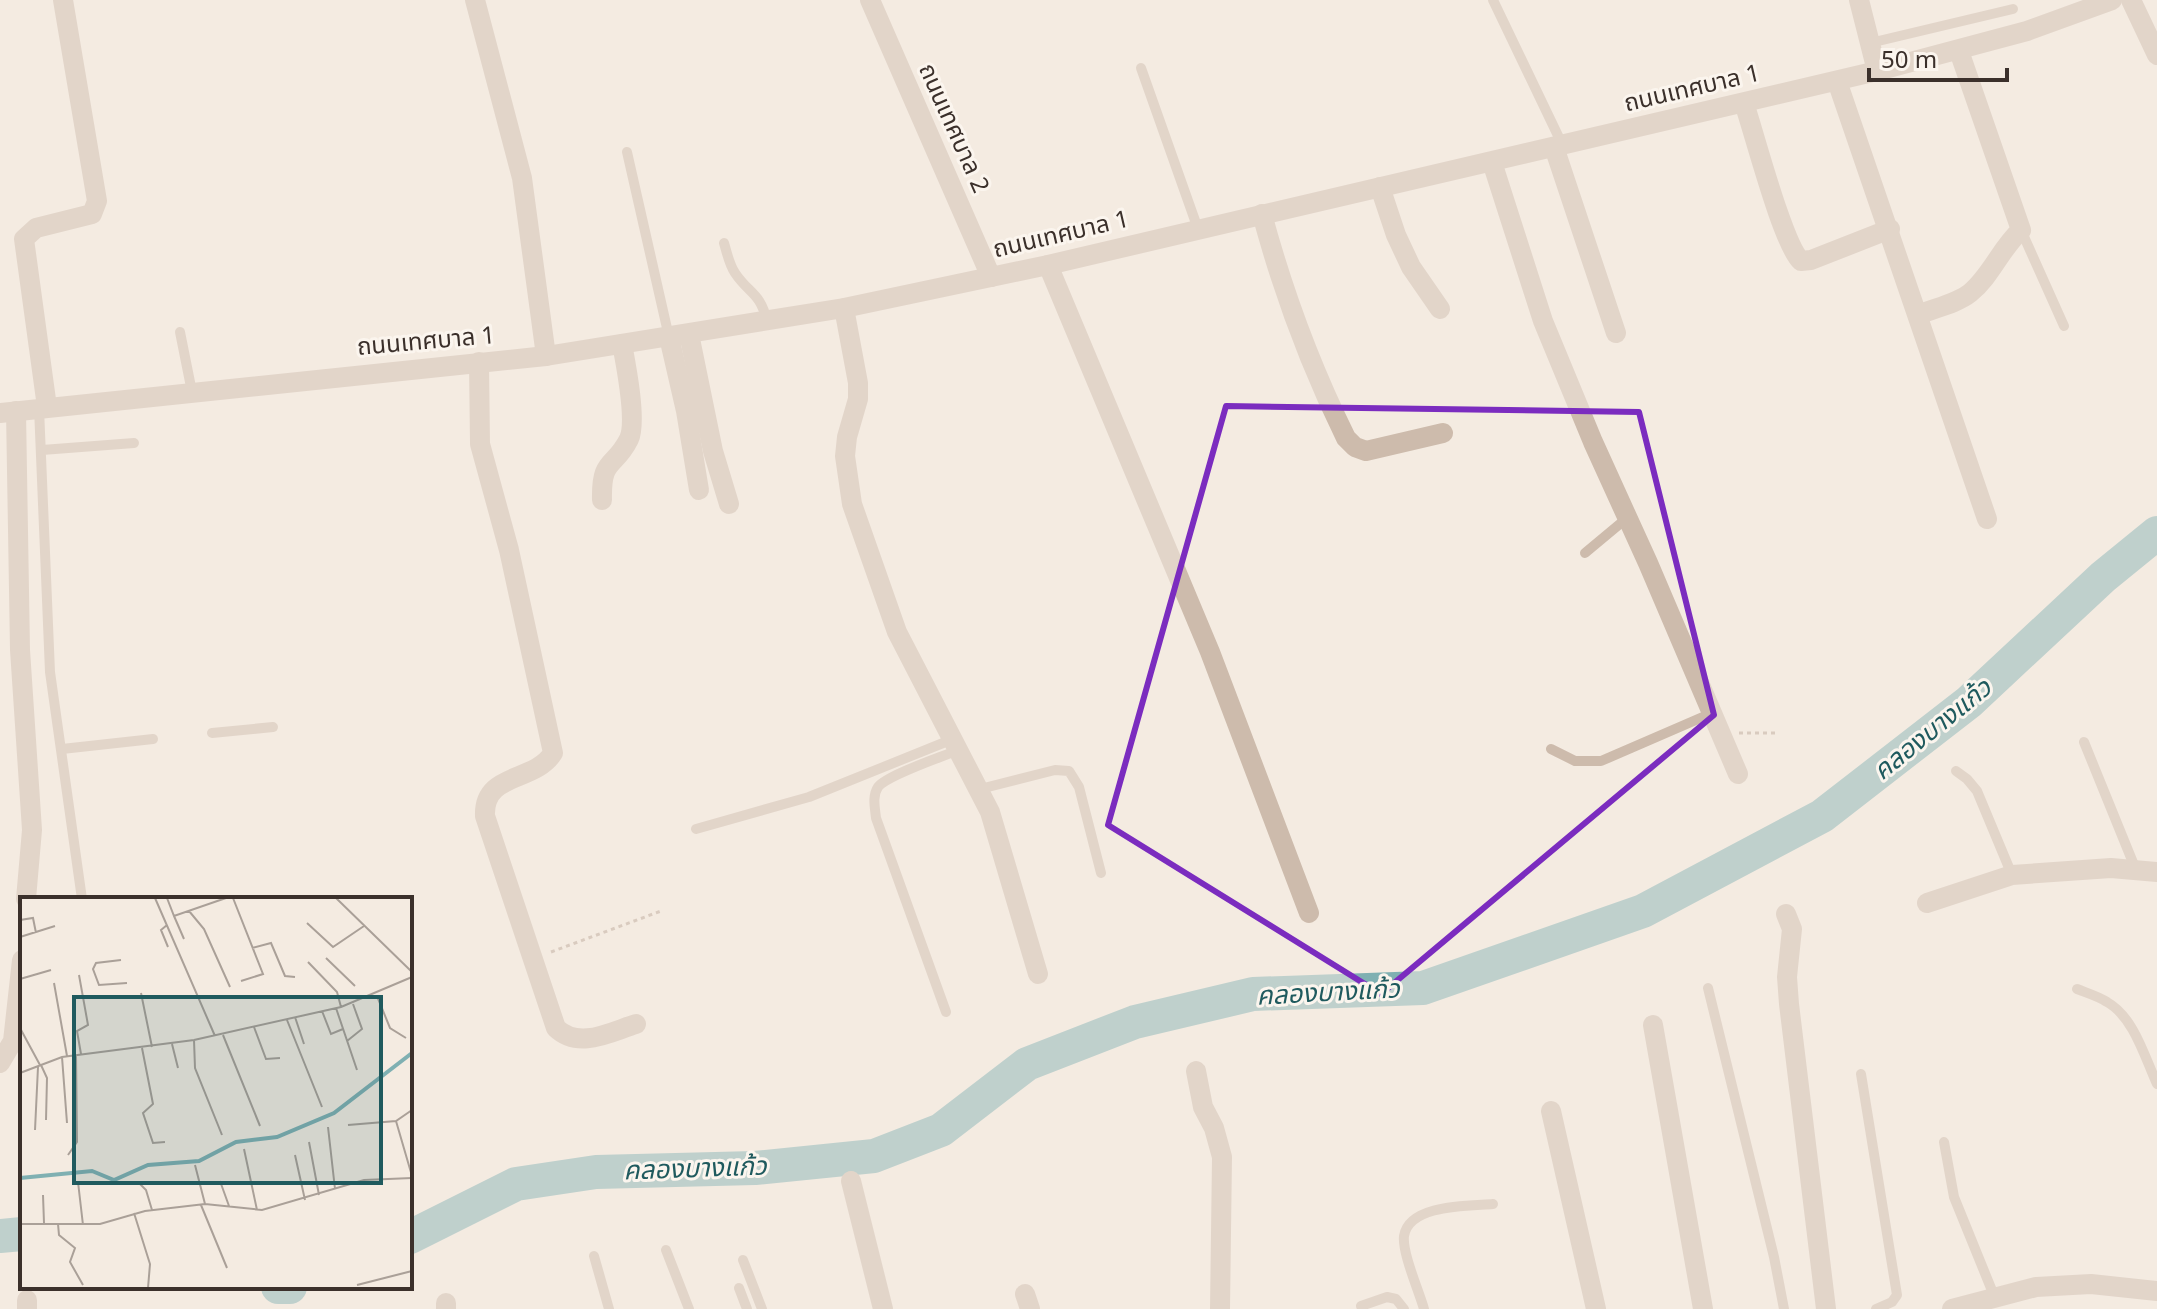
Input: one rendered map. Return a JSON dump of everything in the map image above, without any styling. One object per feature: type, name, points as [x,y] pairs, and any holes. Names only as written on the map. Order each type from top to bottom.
[{"type":"street","points":[[43,408],[24,239],[36,228],[92,214],[97,201],[63,0]]},
{"type":"street","points":[[475,0],[522,178],[546,356]]},
{"type":"street","name":"ถนนเทศบาล 2","points":[[870,0],[991,277]]},
{"type":"street","points":[[1859,0],[1877,71]]},
{"type":"street","name":"ถนนเทศบาล 1","points":[[8,412],[546,356],[844,308],[1048,265],[1837,81],[2027,31],[2112,0]]},
{"type":"street","points":[[2131,0],[2157,55]]},
{"type":"street","points":[[1918,315],[1968,295],[2021,230],[1959,51]]},
{"type":"street","points":[[1837,81],[1987,519]]},
{"type":"street","points":[[1744,103],[1782,222],[1801,261],[1811,260],[1890,229]]},
{"type":"street","points":[[1558,146],[1616,333]]},
{"type":"street","points":[[1492,162],[1543,321],[1738,774]]},
{"type":"street","points":[[1380,187],[1396,235],[1411,267],[1440,309]]},
{"type":"street","points":[[1262,214],[1281,285],[1346,438],[1355,447],[1366,451],[1443,433]]},
{"type":"street","points":[[1048,265],[1210,652],[1309,913]]},
{"type":"street","points":[[844,308],[858,383],[858,399],[845,456],[846,480],[852,504],[897,632],[990,812],[1038,974]]},
{"type":"street","points":[[679,335],[686,411],[699,490]]},
{"type":"street","points":[[679,335],[729,504]]},
{"type":"street","points":[[602,500],[601,479],[605,468],[630,438],[630,390],[622,344]]},
{"type":"street","points":[[479,362],[480,444],[509,550],[553,753],[547,763],[493,789],[485,801],[485,816],[556,1028],[572,1039],[586,1039],[636,1024]]},
{"type":"street","points":[[8,412],[32,830],[26,897]]},
{"type":"street","points":[[1927,903],[2012,875],[2111,868],[2157,872]]},
{"type":"street","points":[[1786,914],[1792,929],[1787,977],[1789,1004],[1826,1309]]},
{"type":"street","points":[[7,1053],[20,972]]},
{"type":"street","points":[[1653,1025],[1703,1309]]},
{"type":"street","points":[[1196,1071],[1203,1107],[1214,1128],[1222,1157],[1220,1309]]},
{"type":"street","points":[[1551,1111],[1596,1309]]},
{"type":"street","points":[[851,1181],[883,1309]]},
{"type":"street","points":[[1952,1309],[2036,1287],[2091,1284],[2157,1291]]},
{"type":"lane","points":[[1493,0],[1558,146]]},
{"type":"lane","points":[[1870,43],[2013,9]]},
{"type":"lane","points":[[1141,68],[1198,229]]},
{"type":"lane","points":[[627,152],[679,335]]},
{"type":"lane","points":[[2021,230],[2064,326]]},
{"type":"lane","points":[[724,243],[730,265],[737,277],[763,304],[767,321]]},
{"type":"lane","points":[[180,332],[192,392]]},
{"type":"lane","points":[[43,408],[42,514],[50,672],[82,897]]},
{"type":"lane","points":[[42,450],[134,443]]},
{"type":"lane","points":[[1585,553],[1627,518]]},
{"type":"lane","points":[[1551,749],[1575,761],[1601,761],[1712,713]]},
{"type":"lane","points":[[212,733],[273,727]]},
{"type":"lane","points":[[62,749],[153,739]]},
{"type":"lane","points":[[2084,742],[2136,870]]},
{"type":"lane","points":[[696,829],[809,797],[955,745]]},
{"type":"lane","points":[[946,1012],[876,818],[874,799],[879,786],[955,745]]},
{"type":"lane","points":[[980,789],[1055,770],[1069,771],[1079,787],[1101,873]]},
{"type":"lane","points":[[1956,771],[1977,791],[2012,875]]},
{"type":"lane","points":[[1708,988],[1784,1309]]},
{"type":"lane","points":[[2077,989],[2108,1002],[2117,1010],[2131,1028],[2157,1084]]},
{"type":"lane","points":[[1861,1074],[1897,1295],[1892,1302],[1876,1309]]},
{"type":"lane","points":[[1944,1142],[1954,1197],[1995,1298]]},
{"type":"lane","points":[[1424,1309],[1404,1236],[1411,1221],[1440,1209],[1493,1204]]},
{"type":"lane","points":[[666,1250],[689,1309]]},
{"type":"lane","points":[[594,1256],[609,1309]]},
{"type":"lane","points":[[743,1260],[762,1309]]},
{"type":"lane","points":[[739,1288],[747,1309]]},
{"type":"lane","points":[[1361,1306],[1387,1297],[1396,1299],[1404,1309]]},
{"type":"path","points":[[1719,733],[1778,733]]},
{"type":"path","points":[[532,959],[661,911]]},
{"type":"highlighted area","points":[[1226,406],[1639,412],[1714,715],[1381,994],[1108,825]]},
{"type":"waterway","name":"คลองบางแก้ว","points":[[412,1236],[516,1184],[596,1172],[755,1168],[874,1156],[941,1130],[1027,1064],[1135,1022],[1253,994],[1423,988],[1643,911],[1822,816],[1969,702],[2103,577],[2157,533]]},
{"type":"waterway","name":"คลองบางแก้ว","points":[[0,1236],[20,1234]]}]
